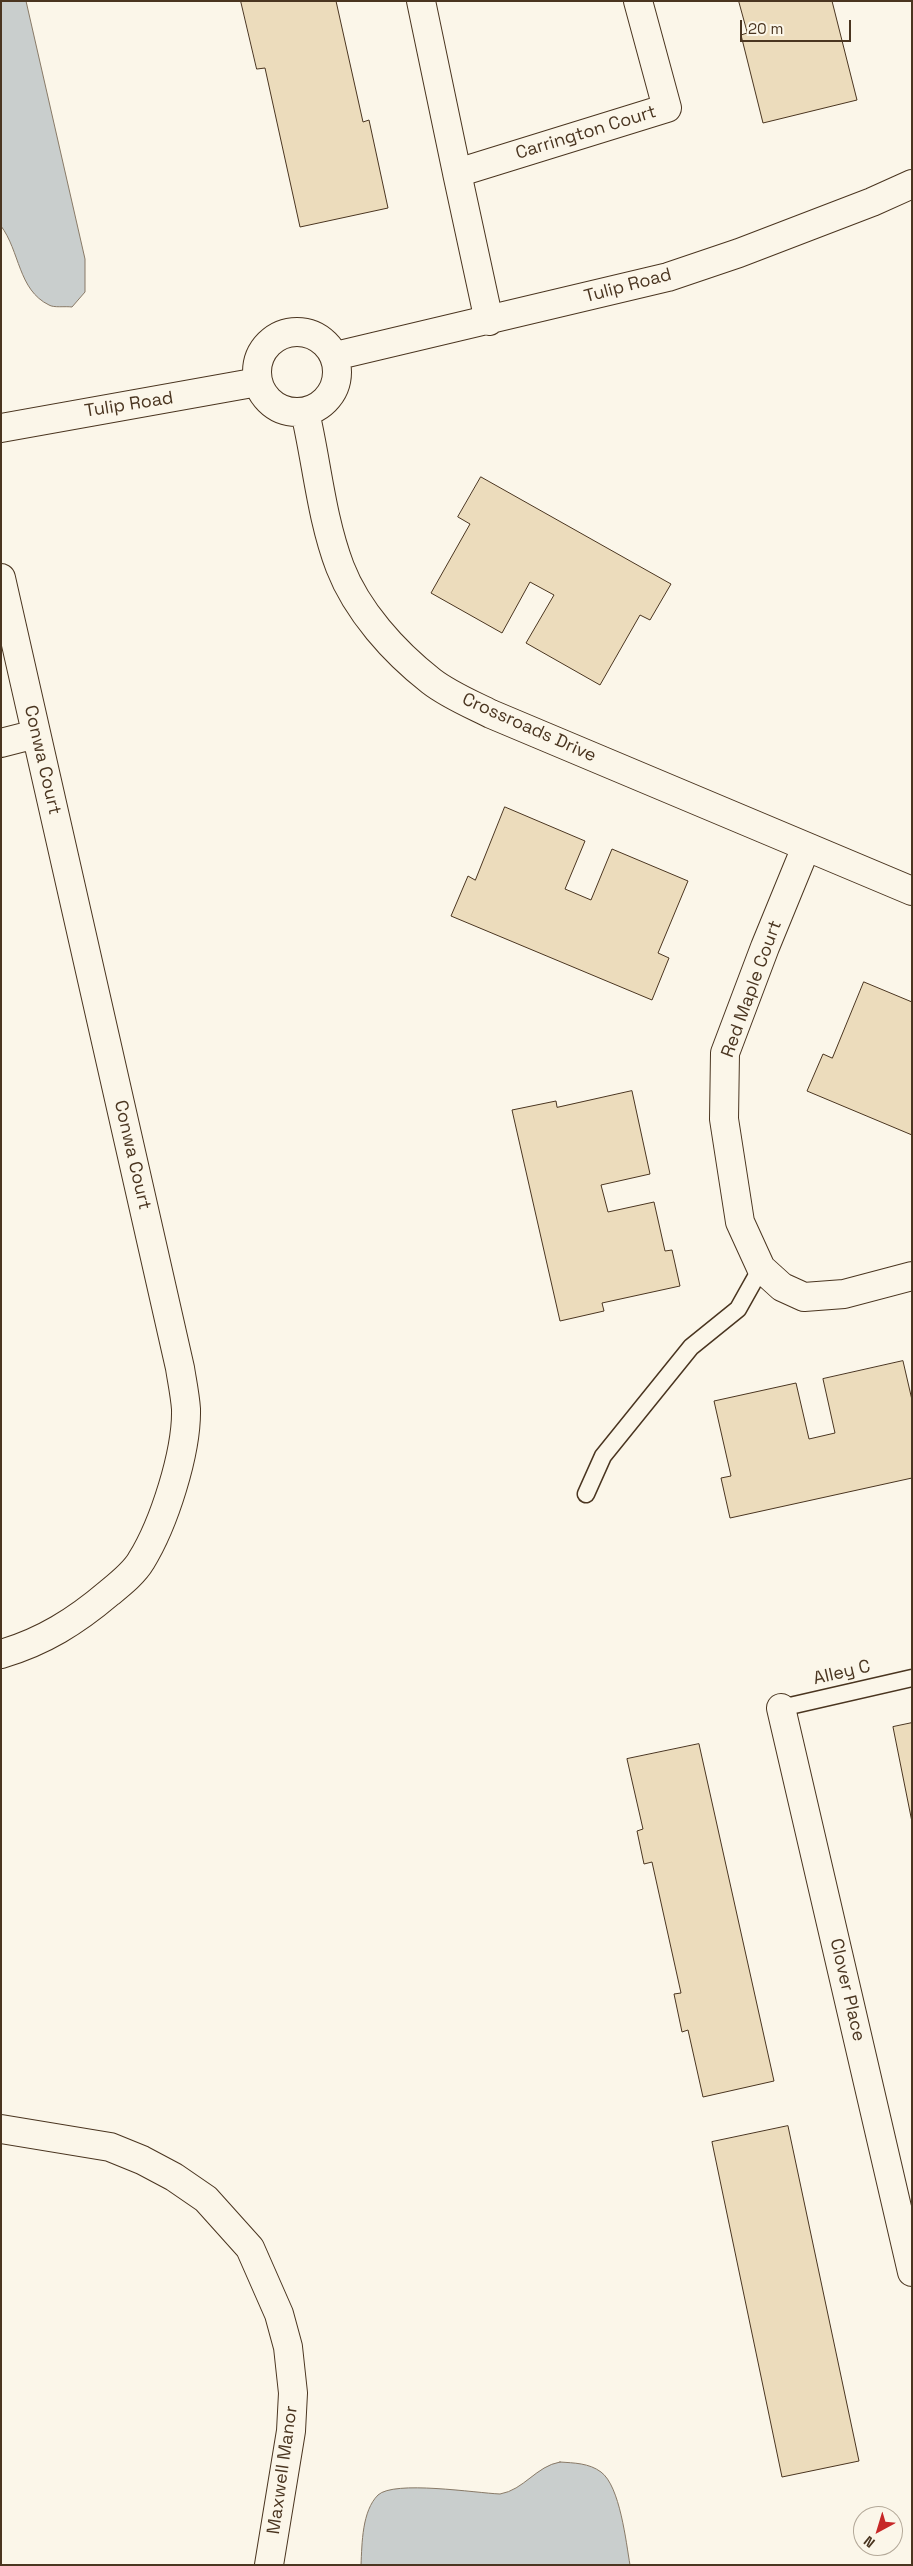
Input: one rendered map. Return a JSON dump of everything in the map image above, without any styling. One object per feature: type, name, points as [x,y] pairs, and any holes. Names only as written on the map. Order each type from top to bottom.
[{"type":"street","points":[[421,1],[490,321]]},
{"type":"street","name":"Carrington Court","points":[[457,173],[667,108],[638,1]]},
{"type":"street","name":"Tulip Road","points":[[335,356],[490,321],[668,277],[757,246],[872,202],[912,184]]},
{"type":"street","points":[[290,331],[308,332],[328,345],[335,356],[338,371],[334,390],[327,400],[317,408],[304,412],[292,412],[276,407],[264,396],[258,382],[256,368],[260,355],[268,344],[283,333],[290,331]]},
{"type":"street","name":"Tulip Road","points":[[1,428],[258,382]]},
{"type":"street","name":"Crossroads Drive","points":[[304,412],[320,494],[340,567],[364,612],[390,643],[431,681],[491,714],[912,891]]},
{"type":"street","name":"Conwa Court","points":[[1,578],[180,1368],[186,1408],[184,1443],[166,1506],[141,1562],[119,1585],[70,1624],[29,1646],[1,1654]]},
{"type":"street","points":[[1,743],[36,734]]},
{"type":"street","name":"Red Maple Court","points":[[806,847],[765,946],[725,1053],[724,1120],[740,1222],[761,1268],[782,1287],[804,1297],[844,1294],[912,1276]]},
{"type":"street","name":"Clover Place","points":[[781,1708],[912,2272]]},
{"type":"street","name":"Maxwell Manor","points":[[1,2129],[110,2147],[142,2160],[174,2176],[206,2199],[250,2248],[279,2314],[288,2347],[293,2393],[292,2431],[269,2565]]},
{"type":"lane","points":[[586,1494],[603,1456],[691,1347],[738,1309],[761,1268]]},
{"type":"lane","name":"Alley C","points":[[781,1708],[912,1678]]},
{"type":"shaded area","points":[[1,1],[26,1],[85,259],[85,292],[72,307],[51,306],[31,290],[1,226]]},
{"type":"shaded area","points":[[560,2462],[592,2467],[608,2479],[621,2515],[630,2565],[361,2565],[366,2518],[378,2495],[400,2488],[500,2494],[516,2488],[544,2468]]},
{"type":"building","points":[[241,1],[336,1],[363,122],[369,120],[388,208],[300,227],[265,68],[257,69]]},
{"type":"building","points":[[739,1],[832,1],[857,100],[763,123],[741,35],[747,33]]},
{"type":"building","points":[[481,477],[671,584],[650,620],[640,615],[600,685],[526,643],[554,595],[530,582],[502,633],[431,593],[470,524],[458,517]]},
{"type":"building","points":[[505,807],[585,841],[565,889],[591,900],[612,849],[688,881],[658,953],[669,958],[652,1000],[451,916],[468,876],[475,880]]},
{"type":"building","points":[[864,982],[912,1002],[912,1135],[807,1091],[823,1054],[832,1058]]},
{"type":"building","points":[[632,1091],[650,1174],[601,1185],[608,1212],[654,1202],[665,1251],[672,1250],[680,1286],[602,1303],[604,1311],[560,1321],[512,1110],[556,1101],[557,1107]]},
{"type":"building","points":[[903,1361],[912,1400],[912,1478],[730,1518],[721,1478],[731,1476],[714,1401],[796,1383],[809,1439],[835,1433],[823,1379]]},
{"type":"building","points":[[912,1723],[912,1822],[893,1727]]},
{"type":"building","points":[[699,1744],[774,2081],[703,2097],[688,2030],[682,2032],[674,1994],[681,1993],[652,1862],[644,1864],[637,1831],[643,1829],[627,1759]]},
{"type":"building","points":[[788,2126],[859,2461],[782,2477],[712,2142]]}]
